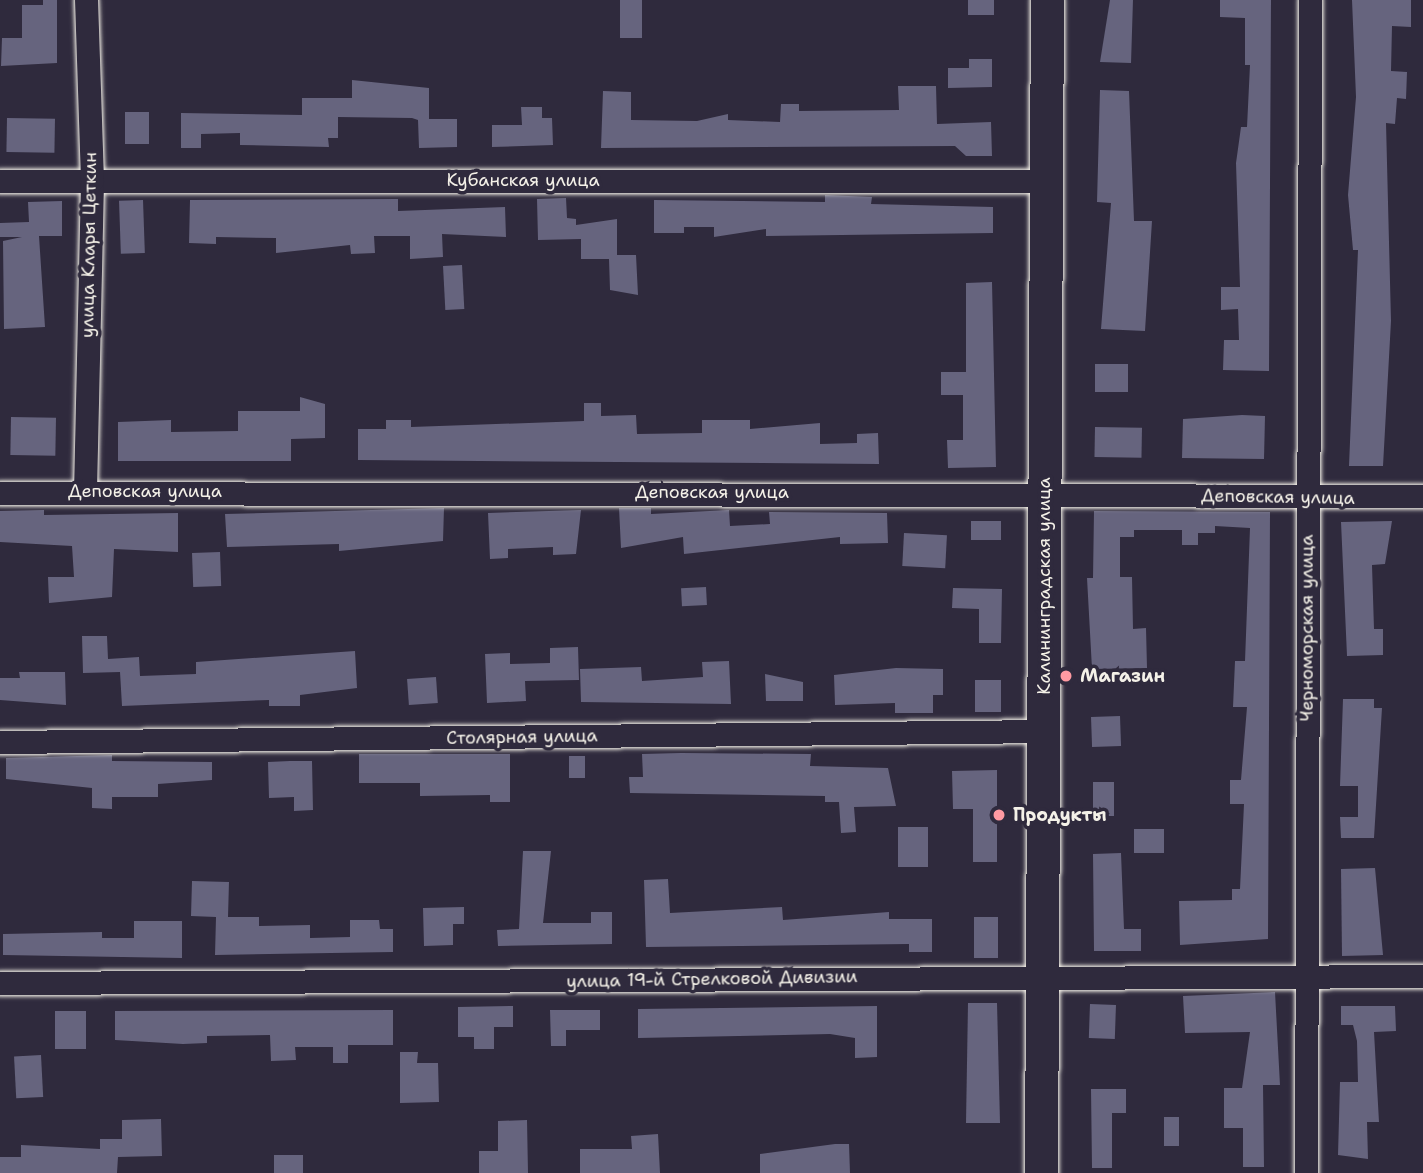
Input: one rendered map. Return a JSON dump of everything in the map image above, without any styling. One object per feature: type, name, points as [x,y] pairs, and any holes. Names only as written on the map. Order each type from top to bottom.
[{"type":"main road","name":"Калининградская улица","points":[[1041,1173],[1047,0]]},
{"type":"street","name":"улица Клары Цеткин","points":[[85,491],[92,180],[86,0]]},
{"type":"street","name":"Черноморская улица","points":[[1306,1173],[1310,0]]},
{"type":"street","name":"Кубанская улица","points":[[0,181],[1046,181]]},
{"type":"street","name":"Деповская улица","points":[[0,493],[1044,493],[1307,499],[1423,496]]},
{"type":"street","name":"Столярная улица","points":[[0,742],[1043,731]]},
{"type":"street","name":"улица 19-й Стрелковой Дивизии","points":[[0,983],[1042,974],[1423,975]]},
{"type":"building","points":[[43,0],[57,0],[57,63],[1,66],[2,38],[22,38],[22,5],[43,5]]},
{"type":"building","points":[[620,0],[642,0],[642,38],[620,38]]},
{"type":"building","points":[[968,0],[994,0],[994,15],[968,15]]},
{"type":"building","points":[[1110,0],[1133,0],[1131,63],[1100,62]]},
{"type":"building","points":[[1220,0],[1271,0],[1269,371],[1223,370],[1224,340],[1239,340],[1238,309],[1221,310],[1221,287],[1240,287],[1236,163],[1241,127],[1247,127],[1250,65],[1245,65],[1245,18],[1220,17]]},
{"type":"building","points":[[1352,0],[1411,0],[1411,27],[1392,26],[1391,71],[1407,72],[1406,99],[1397,98],[1395,124],[1386,123],[1391,321],[1383,466],[1349,466],[1358,250],[1353,250],[1348,195],[1356,97]]},
{"type":"building","points":[[969,59],[992,59],[992,87],[948,88],[948,68],[969,68]]},
{"type":"building","points":[[352,80],[429,88],[429,119],[457,119],[457,147],[419,148],[418,120],[412,118],[338,117],[338,138],[328,138],[329,147],[240,145],[240,133],[201,134],[201,148],[181,148],[181,113],[302,115],[302,98],[352,98]]},
{"type":"building","points":[[898,86],[936,86],[937,124],[991,122],[992,156],[966,156],[955,146],[601,148],[603,91],[631,92],[631,120],[697,121],[728,114],[728,120],[780,122],[781,104],[799,104],[799,111],[899,110]]},
{"type":"building","points":[[1100,90],[1129,91],[1134,221],[1152,221],[1145,331],[1101,329],[1111,203],[1097,202]]},
{"type":"building","points":[[521,107],[542,107],[542,118],[552,118],[553,145],[492,147],[492,125],[522,125]]},
{"type":"building","points":[[125,112],[149,112],[149,144],[125,144]]},
{"type":"building","points":[[7,118],[55,119],[54,153],[6,152]]},
{"type":"building","points":[[825,195],[872,197],[871,204],[993,207],[993,233],[766,236],[766,229],[714,237],[714,227],[684,227],[684,233],[654,233],[654,200],[825,202]]},
{"type":"building","points":[[566,198],[567,218],[576,219],[576,225],[617,219],[617,255],[636,255],[638,295],[610,290],[609,259],[581,259],[581,239],[538,240],[537,199]]},
{"type":"building","points":[[398,199],[398,211],[505,207],[506,237],[442,234],[443,257],[410,259],[410,236],[374,236],[375,253],[351,254],[350,245],[276,253],[276,238],[216,237],[216,244],[189,243],[190,200]]},
{"type":"building","points":[[143,200],[145,253],[121,254],[119,201]]},
{"type":"building","points":[[62,201],[62,236],[39,236],[45,327],[4,329],[3,241],[22,237],[0,237],[0,223],[29,222],[28,202]]},
{"type":"building","points":[[462,265],[464,309],[445,310],[443,266]]},
{"type":"building","points":[[992,282],[996,467],[948,468],[947,440],[963,440],[963,395],[941,395],[941,372],[966,372],[966,283]]},
{"type":"building","points":[[1095,364],[1128,364],[1128,392],[1095,392]]},
{"type":"building","points":[[300,397],[325,404],[325,438],[291,439],[291,461],[118,461],[118,422],[171,420],[171,432],[238,431],[238,411],[300,411]]},
{"type":"building","points":[[584,403],[601,403],[601,416],[636,415],[637,434],[702,433],[702,420],[750,420],[750,429],[820,423],[820,444],[857,443],[857,434],[878,433],[879,464],[358,460],[358,429],[386,429],[386,420],[411,420],[411,427],[584,421]]},
{"type":"building","points":[[1265,416],[1264,459],[1182,458],[1183,419]]},
{"type":"building","points":[[11,417],[56,418],[55,456],[10,455]]},
{"type":"building","points":[[1095,427],[1142,428],[1141,458],[1094,457]]},
{"type":"building","points":[[444,508],[443,541],[339,551],[339,544],[227,547],[225,514]]},
{"type":"building","points":[[619,508],[651,508],[651,514],[729,510],[730,526],[770,524],[769,512],[887,513],[888,543],[840,544],[840,537],[684,554],[683,537],[621,548]]},
{"type":"building","points":[[44,510],[44,515],[178,513],[178,552],[114,549],[112,597],[49,603],[48,577],[74,577],[72,546],[0,542],[0,511]]},
{"type":"building","points":[[581,510],[576,554],[553,555],[553,547],[508,549],[508,558],[490,559],[488,513]]},
{"type":"building","points":[[1094,511],[1270,512],[1268,939],[1180,945],[1179,901],[1232,900],[1232,889],[1240,889],[1244,804],[1230,804],[1230,780],[1241,780],[1247,707],[1233,707],[1235,661],[1245,661],[1250,528],[1215,526],[1215,533],[1198,533],[1198,545],[1182,545],[1182,530],[1134,530],[1134,537],[1120,537],[1120,577],[1132,577],[1133,629],[1146,628],[1147,668],[1092,669],[1087,578],[1093,578]]},
{"type":"building","points":[[971,521],[1001,521],[1001,540],[971,540]]},
{"type":"building","points":[[1392,521],[1385,564],[1372,565],[1374,629],[1383,629],[1383,655],[1347,656],[1341,522]]},
{"type":"building","points":[[904,533],[947,535],[945,568],[902,566]]},
{"type":"building","points":[[220,552],[221,586],[193,587],[192,553]]},
{"type":"building","points":[[706,587],[707,605],[682,606],[681,588]]},
{"type":"building","points":[[953,588],[1002,589],[1001,643],[979,643],[979,609],[952,608]]},
{"type":"building","points":[[82,636],[107,636],[108,659],[139,657],[140,676],[196,674],[196,662],[355,651],[357,688],[300,695],[300,706],[269,706],[269,700],[122,706],[120,672],[83,673]]},
{"type":"building","points":[[578,647],[579,680],[525,681],[526,701],[487,703],[485,654],[510,653],[510,664],[550,663],[550,648]]},
{"type":"building","points":[[729,661],[731,704],[581,702],[580,669],[641,667],[642,681],[703,677],[702,662]]},
{"type":"building","points":[[896,668],[943,669],[943,695],[933,695],[933,713],[895,713],[895,703],[835,705],[834,675]]},
{"type":"building","points":[[19,672],[65,672],[66,705],[0,700],[0,678],[20,678]]},
{"type":"building","points":[[765,674],[803,682],[803,701],[766,701]]},
{"type":"building","points":[[436,677],[438,703],[409,705],[407,679]]},
{"type":"building","points":[[975,680],[1001,680],[1001,712],[975,712]]},
{"type":"building","points":[[1343,699],[1374,699],[1374,708],[1382,708],[1374,838],[1341,838],[1340,817],[1358,817],[1358,786],[1340,786]]},
{"type":"building","points":[[1120,716],[1121,746],[1092,747],[1091,717]]},
{"type":"building","points":[[359,754],[510,754],[510,802],[490,802],[490,795],[420,796],[420,783],[359,783]]},
{"type":"building","points":[[642,754],[811,754],[810,766],[888,768],[896,806],[854,807],[856,832],[841,833],[839,802],[825,802],[825,796],[630,793],[629,777],[643,777]]},
{"type":"building","points":[[112,755],[112,761],[212,762],[212,780],[158,784],[158,797],[112,797],[112,809],[92,808],[92,788],[6,779],[6,758]]},
{"type":"building","points":[[569,756],[585,756],[585,778],[569,778]]},
{"type":"building","points":[[312,761],[313,810],[294,811],[294,797],[269,798],[268,762]]},
{"type":"building","points":[[997,770],[997,862],[973,862],[973,809],[953,809],[952,771]]},
{"type":"building","points":[[1093,782],[1114,782],[1114,816],[1093,816]]},
{"type":"building","points":[[898,827],[928,827],[928,867],[898,867]]},
{"type":"building","points":[[1134,829],[1164,829],[1164,853],[1134,853]]},
{"type":"building","points":[[523,851],[551,851],[543,923],[591,923],[591,912],[612,912],[612,944],[498,946],[497,930],[519,929]]},
{"type":"building","points":[[1121,853],[1124,929],[1141,929],[1141,951],[1094,951],[1093,854]]},
{"type":"building","points":[[1375,868],[1383,955],[1342,956],[1341,869]]},
{"type":"building","points":[[668,879],[670,913],[782,907],[783,920],[889,912],[889,919],[932,919],[932,952],[909,952],[909,944],[646,947],[644,880]]},
{"type":"building","points":[[192,881],[229,882],[228,917],[259,917],[259,926],[310,925],[310,938],[350,937],[350,920],[379,920],[380,929],[393,929],[393,952],[215,955],[216,917],[191,916]]},
{"type":"building","points":[[464,907],[464,924],[453,924],[453,945],[424,946],[423,908]]},
{"type":"building","points":[[974,917],[998,917],[998,958],[974,958]]},
{"type":"building","points":[[134,921],[182,921],[182,958],[3,955],[3,934],[102,932],[102,938],[134,938]]},
{"type":"building","points":[[1275,992],[1280,1085],[1263,1085],[1264,1167],[1243,1167],[1243,1128],[1224,1128],[1224,1088],[1242,1088],[1250,1032],[1185,1033],[1183,996]]},
{"type":"building","points":[[968,1003],[997,1003],[1000,1123],[966,1123]]},
{"type":"building","points":[[1090,1004],[1116,1005],[1115,1039],[1089,1038]]},
{"type":"building","points":[[513,1006],[513,1027],[494,1027],[494,1049],[474,1049],[474,1037],[458,1037],[458,1007]]},
{"type":"building","points":[[877,1006],[877,1057],[855,1058],[855,1038],[830,1034],[638,1038],[638,1009]]},
{"type":"building","points":[[1341,1006],[1395,1006],[1396,1031],[1374,1032],[1379,1122],[1367,1122],[1368,1159],[1338,1155],[1340,1082],[1358,1082],[1357,1041],[1353,1025],[1341,1025]]},
{"type":"building","points":[[393,1010],[393,1045],[348,1045],[348,1063],[333,1063],[333,1047],[295,1047],[296,1060],[271,1061],[270,1035],[207,1036],[207,1043],[183,1044],[115,1040],[115,1011]]},
{"type":"building","points":[[550,1010],[600,1010],[600,1030],[566,1030],[566,1046],[551,1046]]},
{"type":"building","points":[[55,1011],[86,1011],[86,1049],[55,1049]]},
{"type":"building","points":[[400,1052],[418,1052],[417,1063],[438,1063],[439,1102],[400,1103]]},
{"type":"building","points":[[41,1055],[43,1097],[16,1098],[14,1056]]},
{"type":"building","points":[[1091,1089],[1126,1089],[1126,1113],[1112,1113],[1112,1168],[1092,1168]]},
{"type":"building","points":[[1164,1117],[1179,1117],[1179,1146],[1164,1146]]},
{"type":"building","points":[[161,1119],[162,1156],[118,1157],[117,1173],[0,1173],[0,1157],[21,1157],[21,1145],[100,1149],[100,1139],[122,1139],[122,1120]]},
{"type":"building","points":[[527,1120],[528,1173],[479,1173],[479,1151],[498,1151],[498,1121]]},
{"type":"building","points":[[658,1134],[660,1173],[580,1173],[580,1149],[632,1149],[631,1136]]},
{"type":"building","points":[[849,1144],[850,1173],[760,1173],[760,1154]]},
{"type":"building","points":[[274,1155],[303,1155],[303,1173],[274,1173]]},
{"type":"place","name":"Магазин","points":[[1066,676]]},
{"type":"place","name":"Продукты","points":[[999,815]]}]
